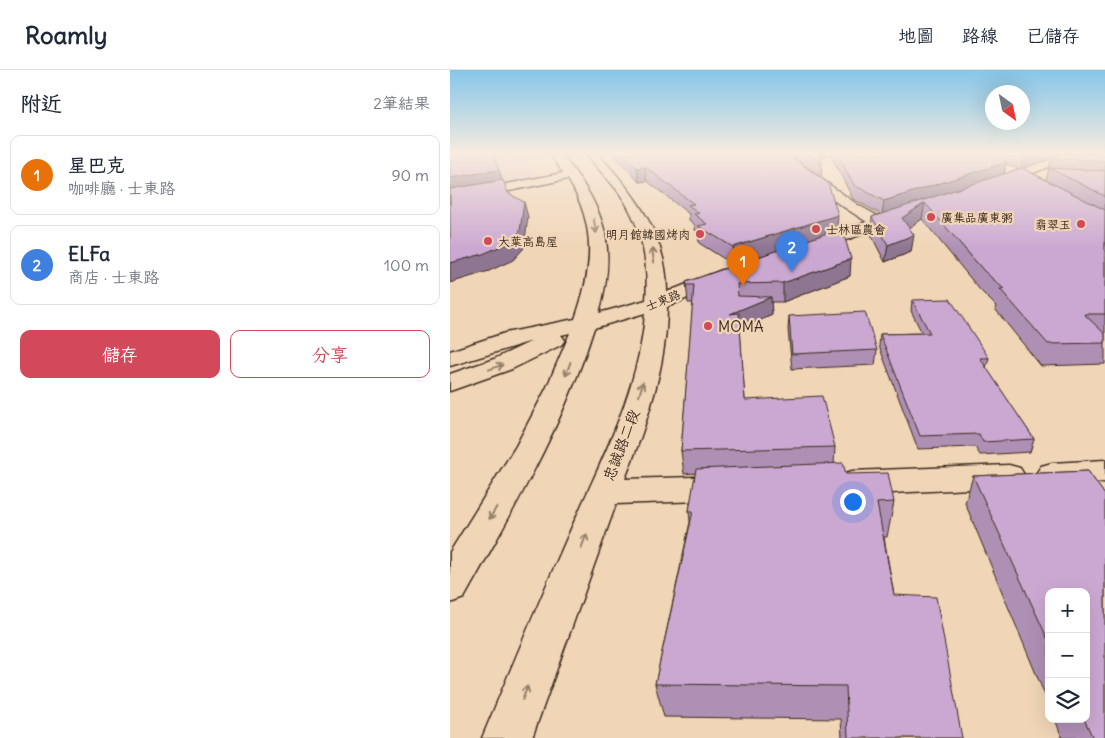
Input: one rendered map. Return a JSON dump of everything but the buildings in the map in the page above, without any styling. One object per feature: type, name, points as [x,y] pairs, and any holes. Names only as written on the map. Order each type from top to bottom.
[{"type":"street","points":[[450,199],[520,185]]},
{"type":"street","points":[[450,586],[535,443],[563,385],[586,323],[594,289],[598,255],[597,228],[591,209],[577,185]]},
{"type":"street","name":"忠誠路二段","points":[[507,738],[636,408],[652,346],[656,280],[652,248],[635,205],[620,185]]},
{"type":"street","points":[[824,185],[862,214],[880,223]]},
{"type":"street","points":[[977,189],[994,185]]},
{"type":"street","points":[[795,252],[924,209]]},
{"type":"street","name":"士東路","points":[[450,359],[512,338],[586,323],[656,304],[738,271]]},
{"type":"street","name":"士東路","points":[[450,383],[503,364],[586,323]]},
{"type":"street","points":[[821,484],[1101,472]]},
{"type":"street","points":[[603,492],[762,486]]},
{"type":"shaded area","points":[[450,185],[510,185],[450,196]]},
{"type":"place","name":"廣集品廣東粥","points":[[931,217]]},
{"type":"place","name":"翡翠玉","points":[[1081,224]]},
{"type":"place","name":"士林區農會","points":[[816,229]]},
{"type":"place","name":"明月館韓國烤肉","points":[[700,234]]},
{"type":"place","name":"大葉高島屋","points":[[488,241]]},
{"type":"place","name":"ELFa","points":[[792,272]]},
{"type":"place","name":"星巴克","points":[[743,286]]},
{"type":"place","name":"MOMA","points":[[708,326]]}]
